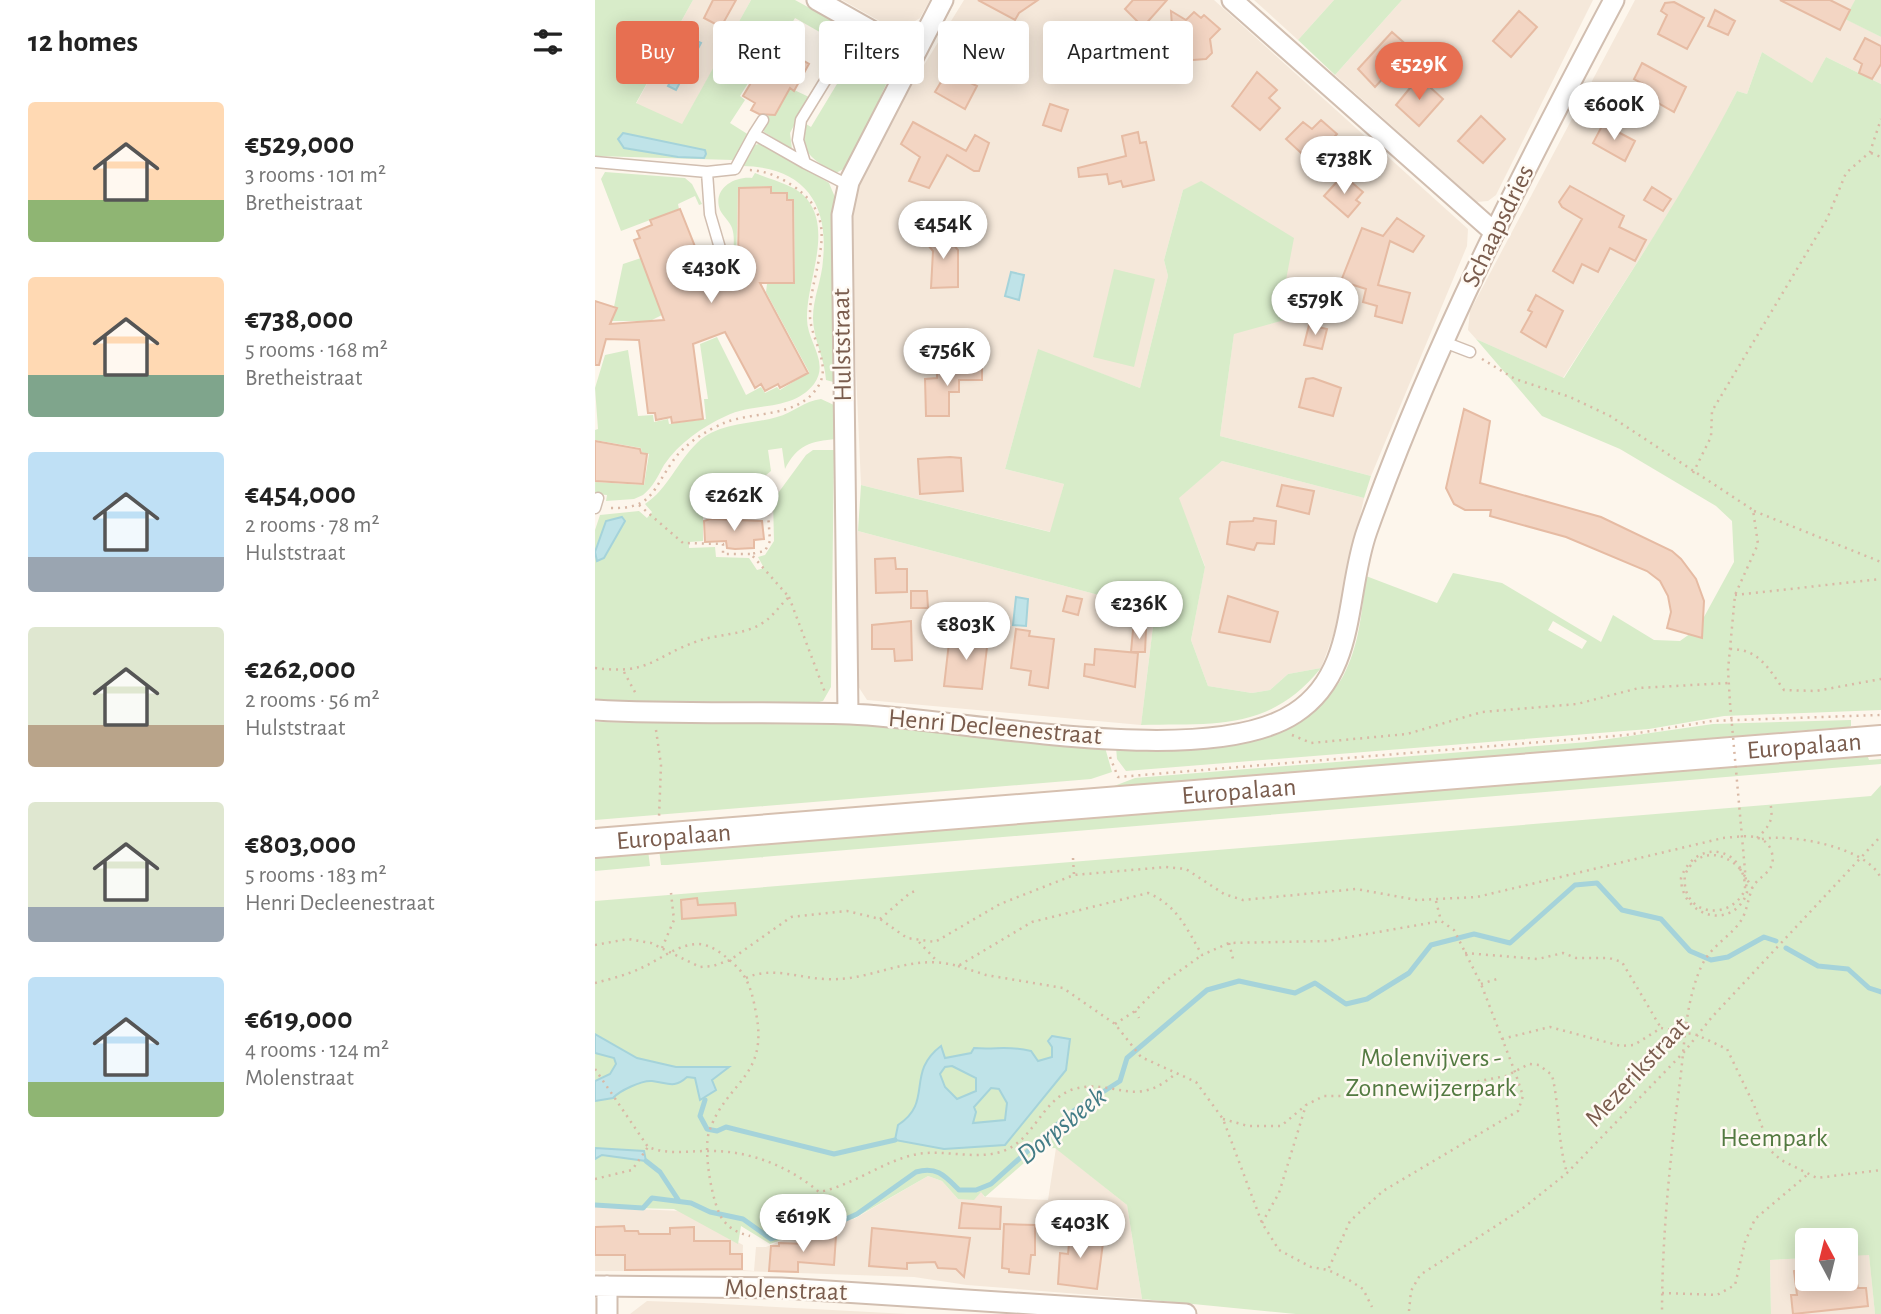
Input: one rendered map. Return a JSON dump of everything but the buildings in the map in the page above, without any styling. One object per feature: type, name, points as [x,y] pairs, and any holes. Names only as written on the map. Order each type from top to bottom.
[{"type":"main road","name":"Europalaan","points":[[595,843],[1881,740]]},
{"type":"street","points":[[817,0],[855,21]]},
{"type":"street","name":"Hulststraat","points":[[924,34],[943,0]]},
{"type":"street","points":[[1232,0],[1450,196],[1493,230]]},
{"type":"street","name":"Schaapsdries","points":[[1346,635],[1365,536],[1444,342],[1493,230],[1614,0]]},
{"type":"street","name":"Hulststraat","points":[[848,714],[840,272],[842,215],[848,185],[898,84]]},
{"type":"street","name":"Henri Decleenestraat","points":[[595,710],[848,714],[1143,741],[1216,736],[1256,730],[1301,709],[1338,664],[1346,635]]},
{"type":"street","points":[[601,1286],[607,1314]]},
{"type":"street","name":"Molenstraat","points":[[601,1286],[781,1288],[1187,1314]]},
{"type":"lane","points":[[806,163],[797,140],[801,120],[823,84]]},
{"type":"lane","points":[[595,162],[706,172],[735,169],[763,120]]},
{"type":"lane","points":[[754,134],[848,185]]},
{"type":"lane","points":[[706,172],[710,214],[722,255]]},
{"type":"lane","points":[[1444,342],[1470,352]]},
{"type":"path","points":[[1693,472],[1711,438],[1713,411],[1827,219],[1846,173],[1870,152],[1881,119]]},
{"type":"path","points":[[1870,152],[1881,157]]},
{"type":"path","points":[[596,505],[629,508],[639,505],[652,495],[674,459],[696,439],[724,423],[778,412],[799,403],[816,390],[822,379],[823,365],[811,327],[810,306],[822,257],[820,215],[810,197],[785,180],[758,170],[735,169]]},
{"type":"path","points":[[1470,352],[1515,379],[1570,397],[1610,416],[1753,510],[1881,562]]},
{"type":"path","points":[[757,513],[774,491]]},
{"type":"path","points":[[639,505],[683,543],[723,544],[723,554],[765,551],[771,541],[768,513],[707,516]]},
{"type":"path","points":[[1752,887],[1740,869],[1731,859],[1712,855],[1697,859],[1685,875],[1688,895],[1697,907],[1713,912],[1730,908],[1745,890],[1745,873],[1738,862],[1725,854],[1713,852],[1694,858],[1681,878],[1683,895],[1693,908],[1711,916],[1732,911],[1739,906],[1747,893],[1730,703],[1728,684],[1735,595],[1758,544],[1753,510]]},
{"type":"path","points":[[751,554],[789,597],[827,698]]},
{"type":"path","points":[[1735,595],[1881,579]]},
{"type":"path","points":[[595,668],[624,672],[657,663],[697,641],[758,626],[772,617],[789,597]]},
{"type":"path","points":[[1730,649],[1743,649],[1758,655],[1784,690],[1816,691],[1881,679]]},
{"type":"path","points":[[624,672],[637,696]]},
{"type":"path","points":[[1281,738],[1292,735],[1311,743],[1407,734],[1482,712],[1577,704],[1639,688],[1728,684]]},
{"type":"path","points":[[1110,755],[1118,777],[1626,735],[1712,722],[1881,715]]},
{"type":"path","points":[[656,727],[662,797],[657,824]]},
{"type":"path","points":[[1760,839],[1769,828],[1773,815],[1770,802]]},
{"type":"path","name":"Mezerikstraat","points":[[1409,1311],[1411,1291],[1420,1275],[1522,1209],[1567,1173],[1684,1052],[1881,836]]},
{"type":"path","points":[[595,945],[628,939],[651,943],[700,967],[713,966],[730,960],[791,916],[847,911],[880,919],[907,938],[919,942],[935,942],[1000,904],[1074,875],[1166,867],[1187,869],[1224,894],[1243,900],[1356,889],[1417,900],[1477,897],[1723,838],[1836,846],[1862,857],[1878,869],[1881,879]]},
{"type":"path","points":[[1662,1314],[1668,1178],[1690,995],[1703,963],[1711,951],[1741,921],[1752,887],[1766,876],[1772,864],[1770,848],[1760,839]]},
{"type":"path","points":[[1073,858],[1074,875]]},
{"type":"path","points":[[880,919],[910,893],[918,890]]},
{"type":"path","points":[[958,966],[1031,922],[1148,892],[1163,899],[1176,910],[1202,955]]},
{"type":"path","points":[[662,948],[674,920],[671,893]]},
{"type":"path","points":[[1436,900],[1441,922]]},
{"type":"path","points":[[1116,1026],[1163,983],[1202,955],[1229,943],[1327,942],[1441,922],[1454,930],[1481,984],[1515,1072],[1523,1096],[1518,1111],[1383,1191],[1350,1221],[1328,1270]]},
{"type":"path","points":[[919,942],[937,960]]},
{"type":"path","points":[[1229,943],[1233,959]]},
{"type":"path","points":[[595,983],[640,969],[670,952],[697,944],[709,945],[730,960],[746,978],[760,1032],[759,1049],[753,1065],[709,1132],[708,1150],[711,1187],[722,1218],[735,1232],[750,1236]]},
{"type":"path","points":[[1465,953],[1538,959],[1563,953],[1576,958],[1609,958],[1622,962],[1661,1028]]},
{"type":"path","points":[[746,978],[773,972],[826,979],[853,978],[937,960],[986,975],[1063,988],[1116,1026],[1141,1057],[1162,1069],[1196,1082],[1223,1119],[1262,1223],[1279,1250],[1311,1267],[1328,1270],[1363,1289],[1372,1307]]},
{"type":"path","points":[[1481,984],[1497,979]]},
{"type":"path","points":[[1135,1011],[1139,1018]]},
{"type":"path","points":[[1501,1039],[1550,1027],[1621,1046],[1634,1045],[1661,1028],[1697,1035],[1727,1049],[1754,1105],[1771,1151],[1807,1175],[1817,1178],[1881,1170]]},
{"type":"path","points":[[1223,1119],[1248,1126],[1281,1126],[1306,1105],[1324,1096],[1366,1096],[1458,1085],[1515,1072],[1529,1064],[1539,1065],[1552,1075],[1558,1099],[1559,1148],[1567,1173]]},
{"type":"path","points":[[595,1069],[648,1147],[662,1153],[708,1150],[737,1152],[799,1175],[819,1192],[842,1188],[918,1154],[1004,1151],[1020,1143],[1058,1096],[1086,1087],[1126,1093],[1163,1085],[1175,1074]]},
{"type":"path","points":[[1262,1223],[1279,1193],[1306,1105]]},
{"type":"path","points":[[595,1179],[632,1170],[648,1147]]},
{"type":"path","points":[[1662,1293],[1717,1296],[1735,1285],[1745,1242],[1755,1219],[1807,1175]]},
{"type":"shaded area","points":[[693,0],[751,0],[739,21],[713,21],[713,69],[682,125],[636,104],[647,84],[699,84],[699,21],[681,21]]},
{"type":"shaded area","points":[[842,0],[930,0],[920,18],[915,21],[880,21]]},
{"type":"shaded area","points":[[964,0],[1214,0],[1468,229],[1467,246],[1371,476],[1220,436],[1234,333],[1309,313],[1281,306],[1183,190],[1164,260],[1168,276],[1140,388],[1038,350],[1005,469],[1064,484],[1051,532],[861,485],[849,212],[854,190],[881,135],[912,84],[924,84],[924,65],[938,42],[938,84],[1029,84],[1029,21],[951,21]]},
{"type":"shaded area","points":[[1254,0],[1334,0],[1298,40]]},
{"type":"shaded area","points":[[1402,0],[1593,0],[1496,195],[1488,201],[1477,202],[1335,75]]},
{"type":"shaded area","points":[[1635,0],[1855,0],[1846,19],[1881,37],[1881,84],[1826,57],[1812,84],[1762,52],[1747,94],[1737,91],[1701,163],[1563,378],[1476,339],[1468,330],[1470,311]]},
{"type":"shaded area","points":[[1222,461],[1364,498],[1335,630],[1321,668],[1288,674],[1270,690],[1252,693],[1208,686],[1191,640],[1205,566],[1178,498]]},
{"type":"shaded area","points":[[858,531],[1155,610],[1141,725],[867,700],[856,683]]},
{"type":"shaded area","points":[[1056,1148],[1127,1205],[1142,1299],[967,1285],[914,1277],[742,1271],[595,1271],[595,1207],[681,1211],[743,1245],[742,1270],[754,1271],[756,1247],[766,1247],[816,1227],[854,1219],[928,1176],[942,1181],[958,1199],[982,1191],[984,1197],[1048,1200]]},
{"type":"shaded area","points":[[1869,1254],[1875,1314],[1771,1314],[1770,1260],[1795,1259],[1795,1292],[1859,1292],[1859,1255]]},
{"type":"shaded area","points":[[647,1301],[703,1303],[907,1314],[630,1314]]},
{"type":"green space","points":[[595,0],[693,0],[681,21],[616,21],[616,84],[647,84],[636,103],[682,124],[713,68],[713,84],[748,84],[740,96],[745,100],[730,123],[749,135],[733,160],[595,156]]},
{"type":"green space","points":[[751,0],[795,0],[833,21],[819,21],[819,32],[805,24],[805,21],[795,18],[793,21],[739,21]]},
{"type":"green space","points":[[1334,0],[1402,0],[1335,75],[1298,40]]},
{"type":"green space","points":[[1855,0],[1881,0],[1881,37],[1845,19]]},
{"type":"green space","points":[[1762,52],[1812,83],[1826,57],[1881,84],[1881,710],[1724,716],[1649,729],[1126,771],[1117,759],[1116,747],[1168,749],[1218,746],[1266,734],[1289,724],[1316,706],[1340,682],[1351,659],[1360,624],[1366,576],[1437,603],[1453,573],[1502,583],[1601,642],[1613,615],[1654,640],[1680,641],[1698,628],[1734,562],[1732,521],[1716,506],[1620,449],[1542,416],[1476,339],[1564,378],[1676,200],[1737,91],[1747,94]],"holes":[[[1553,621],[1587,641],[1582,649],[1548,630]]]},
{"type":"green space","points":[[837,84],[886,84],[849,166],[836,173],[815,160],[804,142],[806,124],[811,127]]},
{"type":"green space","points":[[790,88],[809,97],[790,133],[792,149],[764,132],[769,114]]},
{"type":"green space","points":[[762,143],[829,183],[837,202],[837,383],[826,380],[813,318],[824,239],[816,205],[808,192],[796,181],[781,173],[742,166],[755,145]]},
{"type":"green space","points":[[605,172],[685,178],[692,184],[702,204],[699,205],[695,196],[678,204],[679,209],[621,231],[601,179]]},
{"type":"green space","points":[[755,173],[796,190],[807,199],[814,212],[818,226],[818,242],[807,319],[819,360],[818,376],[805,393],[795,399],[737,412],[700,431],[670,457],[643,495],[634,499],[606,501],[607,495],[595,494],[595,482],[644,485],[649,454],[642,452],[641,448],[595,440],[595,430],[598,429],[595,388],[605,355],[628,350],[638,416],[653,415],[654,422],[668,419],[669,424],[706,419],[704,399],[708,399],[700,344],[717,337],[746,395],[761,387],[765,393],[777,387],[780,390],[809,372],[766,292],[767,284],[795,284],[794,199],[788,199],[787,193],[772,192],[771,186],[738,188],[736,266],[733,267],[733,232],[720,210],[719,196],[726,185],[738,179],[752,178]]},
{"type":"green space","points":[[1201,181],[1294,238],[1281,306],[1310,313],[1234,334],[1220,436],[1371,476],[1364,498],[1222,461],[1179,498],[1205,567],[1191,640],[1208,686],[1252,693],[1270,690],[1288,674],[1321,668],[1301,689],[1281,704],[1261,714],[1217,723],[1141,725],[1155,610],[858,531],[861,485],[1050,532],[1064,484],[1005,469],[1038,349],[1140,388],[1168,276],[1164,260],[1183,190]]},
{"type":"green space","points":[[641,258],[662,315],[650,321],[611,321],[623,264]]},
{"type":"green space","points":[[1114,269],[1155,279],[1134,367],[1093,357]]},
{"type":"green space","points":[[821,399],[834,405],[836,439],[819,441],[800,449],[785,469],[782,448],[768,450],[771,471],[747,490],[746,496],[752,507],[703,511],[703,541],[689,542],[689,548],[715,547],[716,557],[749,558],[757,570],[764,568],[758,557],[765,555],[774,541],[773,500],[806,455],[813,450],[834,450],[831,687],[823,701],[803,706],[595,702],[595,530],[600,515],[639,511],[647,518],[652,512],[645,504],[660,491],[690,450],[706,436],[735,425],[783,415]]},
{"type":"green space","points":[[1851,720],[1851,726],[1835,734],[1833,728],[1109,788],[1135,778],[1588,742],[1713,724]]},
{"type":"green space","points":[[595,722],[857,725],[1104,744],[1112,772],[1091,779],[595,820]]},
{"type":"green space","points":[[1839,753],[1868,757],[1869,760],[1881,759],[1881,764],[667,865],[661,865],[659,849]]},
{"type":"green space","name":"Molenvijvers - Zonnewijzerpark","points":[[1881,785],[1881,1314],[1875,1314],[1869,1255],[1859,1255],[1859,1228],[1795,1228],[1795,1259],[1770,1260],[1771,1314],[1296,1314],[1142,1299],[1127,1205],[1055,1148],[1040,1149],[985,1197],[981,1192],[974,1200],[958,1199],[942,1181],[928,1176],[853,1219],[816,1227],[770,1244],[741,1226],[738,1244],[674,1209],[595,1207],[595,901],[1871,796]]},
{"type":"green space","points":[[648,850],[650,866],[595,871],[595,855]]},
{"type":"water","points":[[669,84],[679,84],[676,90],[668,86]]},
{"type":"water","points":[[623,133],[705,150],[706,154],[704,158],[678,157],[624,148],[618,139]]},
{"type":"water","points":[[1011,272],[1024,275],[1019,300],[1005,296]]},
{"type":"water","points":[[622,517],[625,521],[604,558],[597,561],[595,552],[606,521]]},
{"type":"water","points":[[1016,597],[1028,599],[1026,626],[1013,625]]},
{"type":"water","points":[[595,1034],[637,1058],[676,1067],[729,1067],[712,1080],[716,1090],[700,1100],[695,1078],[687,1077],[674,1084],[643,1082],[625,1089],[613,1098],[595,1101],[595,1081],[610,1074],[616,1064],[614,1058],[595,1053]]},
{"type":"water","points":[[1052,1036],[1070,1039],[1066,1070],[1005,1145],[944,1149],[895,1140],[898,1125],[915,1107],[924,1066],[941,1046],[945,1058],[971,1053],[974,1048],[1008,1048],[1031,1051],[1038,1061],[1052,1057],[1052,1047],[1048,1041]],"holes":[[[952,1066],[976,1078],[976,1091],[957,1099],[945,1087],[940,1074],[945,1067]],[[991,1088],[999,1089],[1007,1103],[1005,1120],[973,1123],[976,1112],[974,1107]]]},
{"type":"water","points":[[595,1148],[644,1151],[646,1161],[602,1155],[595,1159]]},
{"type":"waterway","name":"Dorpsbeek","points":[[595,1205],[643,1208],[652,1198],[691,1203],[710,1212],[743,1219],[771,1239],[801,1229],[837,1223],[857,1214],[916,1172],[923,1170],[935,1171],[959,1190],[976,1190],[991,1184],[1070,1113],[1120,1081],[1127,1058],[1207,990],[1239,981],[1295,993],[1315,983],[1346,1004],[1367,999],[1409,973],[1431,945],[1474,934],[1510,943],[1575,885],[1597,883],[1622,910],[1661,919],[1690,951],[1711,960],[1728,957],[1764,937],[1776,941]]},
{"type":"waterway","name":"Dorpsbeek","points":[[1786,948],[1818,966],[1848,969],[1869,988],[1881,992]]},
{"type":"waterway","points":[[705,1100],[700,1116],[707,1129],[717,1131],[726,1127],[834,1154],[895,1140]]},
{"type":"waterway","points":[[646,1161],[660,1172],[679,1201]]},
{"type":"park label","name":"Heempark","points":[[1774,1138]]}]
